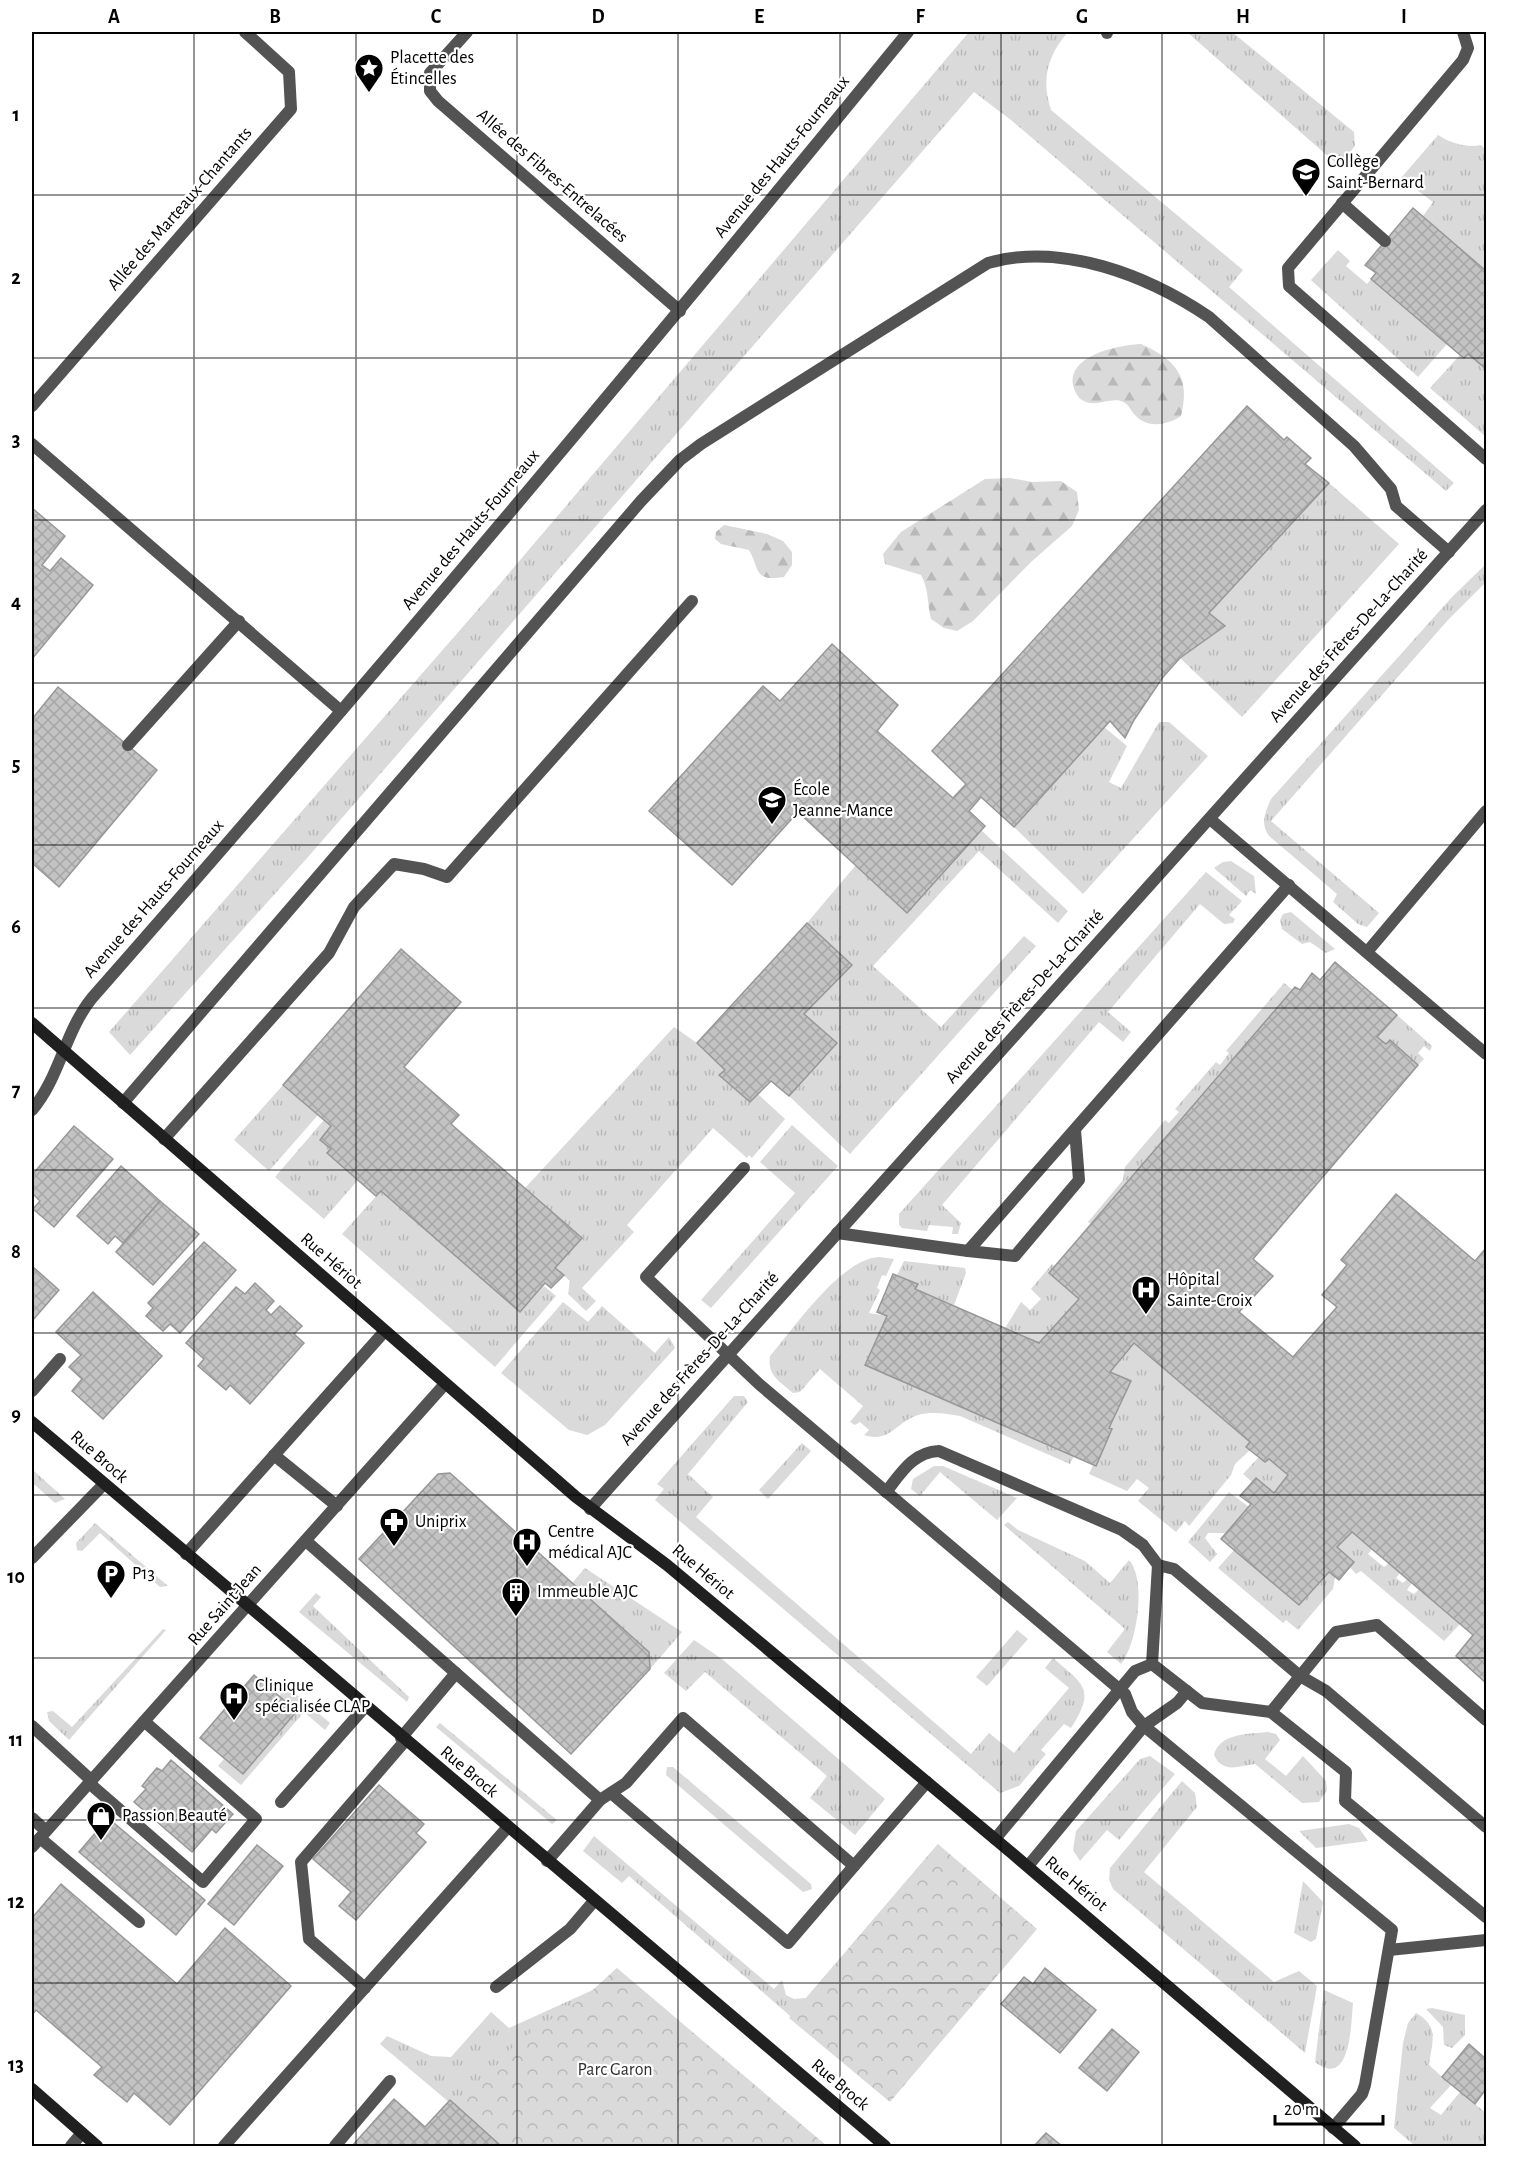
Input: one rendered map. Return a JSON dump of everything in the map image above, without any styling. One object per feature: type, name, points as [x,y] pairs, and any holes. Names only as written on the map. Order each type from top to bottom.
[{"type":"street","name":"Allée des Marteaux-Chantants","points":[[32,406],[291,109],[289,72],[245,32]]},
{"type":"street","name":"Allée des Fibres-Entrelacées","points":[[467,32],[430,73],[430,91],[438,101],[680,311]]},
{"type":"street","name":"Avenue des Hauts-Fourneaux","points":[[32,1110],[46,1091],[80,1012],[341,711],[680,311],[908,32]]},
{"type":"street","points":[[1463,32],[1468,48],[1463,60],[1288,268],[1289,286],[1486,459]]},
{"type":"street","points":[[1342,203],[1386,241]]},
{"type":"street","points":[[123,1103],[625,519],[680,460],[701,444],[988,264],[1031,256],[1070,260],[1132,276],[1187,302],[1209,317],[1354,446],[1391,489],[1396,506],[1449,552]]},
{"type":"street","points":[[32,444],[341,711]]},
{"type":"street","name":"Avenue des Frères-De-La-Charité","points":[[590,1509],[1486,510]]},
{"type":"street","points":[[164,1139],[329,953],[354,906],[394,864],[424,869],[447,878],[692,601]]},
{"type":"street","points":[[128,746],[239,621]]},
{"type":"street","points":[[1367,952],[1486,811]]},
{"type":"street","points":[[1210,819],[1486,1054]]},
{"type":"street","points":[[968,1251],[1289,885]]},
{"type":"street","name":"Rue Hériot","points":[[32,1023],[444,1385],[590,1509],[667,1565],[1028,1866],[1354,2146]]},
{"type":"street","points":[[837,1233],[1015,1256],[1079,1180],[1075,1130]]},
{"type":"street","points":[[744,1168],[646,1277],[728,1355],[798,1417],[1120,1689],[1129,1701],[1137,1720],[1392,1930],[1365,2085],[1362,2094],[1333,2128]]},
{"type":"street","points":[[186,1554],[384,1332]]},
{"type":"street","points":[[32,1391],[60,1359]]},
{"type":"street","name":"Rue Saint-Jean","points":[[39,1839],[444,1385]]},
{"type":"street","name":"Rue Brock","points":[[32,1422],[507,1828],[885,2146]]},
{"type":"street","points":[[886,1492],[914,1458],[931,1451],[946,1452],[1122,1530],[1143,1545],[1158,1565],[1174,1569],[1300,1676],[1326,1691],[1486,1827]]},
{"type":"street","points":[[274,1455],[337,1506]]},
{"type":"street","points":[[32,1558],[104,1484]]},
{"type":"street","points":[[306,1541],[600,1800]]},
{"type":"street","points":[[1152,1664],[1158,1565]]},
{"type":"street","points":[[1271,1712],[1336,1632],[1377,1625],[1486,1720]]},
{"type":"street","points":[[995,1839],[1135,1671],[1152,1664]]},
{"type":"street","points":[[1152,1664],[1202,1703],[1271,1712],[1346,1772],[1345,1801],[1486,1917]]},
{"type":"street","points":[[365,1988],[309,1939],[301,1862],[456,1673]]},
{"type":"street","points":[[1028,1866],[1144,1726],[1176,1703],[1187,1691]]},
{"type":"street","points":[[281,1802],[365,1707]]},
{"type":"street","points":[[547,1861],[600,1800],[626,1783],[683,1718],[854,1866]]},
{"type":"street","points":[[32,1726],[203,1882],[256,1819],[145,1722]]},
{"type":"street","points":[[611,1793],[788,1943],[927,1782]]},
{"type":"street","points":[[32,1818],[39,1839],[139,1922]]},
{"type":"street","points":[[224,2146],[507,1828]]},
{"type":"street","points":[[496,1987],[570,1929],[594,1901]]},
{"type":"street","points":[[1389,1950],[1486,1940]]},
{"type":"street","points":[[335,2146],[390,2081]]},
{"type":"street","points":[[32,2089],[96,2146]]},
{"type":"street","points":[[71,2146],[82,2133]]},
{"type":"green space","points":[[969,32],[1068,32],[1055,50],[1046,78],[1051,110],[1243,270],[1229,287],[1454,483],[1446,491],[1011,120],[974,92],[308,857],[130,1055],[109,1032],[481,606]]},
{"type":"green space","points":[[1187,32],[1232,32],[1354,132],[1355,146],[1339,166]]},
{"type":"green space","points":[[1438,135],[1458,144],[1481,145],[1486,150],[1486,271],[1423,216],[1433,202],[1401,178]]},
{"type":"green space","points":[[1338,250],[1350,261],[1346,266],[1367,284],[1371,279],[1447,344],[1418,377],[1311,280]]},
{"type":"green space","points":[[1141,344],[1172,364],[1182,380],[1184,402],[1181,416],[1170,422],[1151,424],[1145,422],[1135,415],[1125,403],[1113,400],[1087,402],[1079,398],[1074,389],[1074,374],[1087,359],[1109,349]]},
{"type":"green space","points":[[1468,354],[1486,369],[1486,437],[1430,388],[1460,355],[1464,358]]},
{"type":"green space","points":[[1010,478],[1032,482],[1061,481],[1077,492],[1079,510],[1072,526],[1031,562],[973,621],[957,631],[944,628],[931,619],[927,591],[921,575],[885,564],[883,554],[901,532],[985,479]]},
{"type":"green space","points":[[1329,483],[1399,544],[1242,717],[1180,658],[1225,627],[1209,613]]},
{"type":"green space","points":[[724,525],[767,534],[783,541],[792,552],[792,565],[784,577],[762,576],[749,550],[721,544],[715,539],[716,532]]},
{"type":"green space","points":[[1486,564],[1486,582],[1448,620],[1271,821],[1379,913],[1367,927],[1358,924],[1333,902],[1337,894],[1269,836],[1264,822],[1267,809],[1271,799],[1452,597]]},
{"type":"green space","points":[[1159,722],[1169,722],[1208,756],[1083,894],[1014,827],[1104,727],[1127,746],[1109,782],[1121,788]]},
{"type":"green space","points":[[981,830],[1068,911],[1058,923],[979,851],[873,966],[941,1027],[1024,936],[1036,946],[850,1154],[789,1096],[837,1043],[804,1014],[852,965],[807,923],[856,865],[907,912]]},
{"type":"green space","points":[[1231,861],[1254,876],[1256,894],[1250,890],[1246,896],[1214,868],[1223,862]]},
{"type":"green space","points":[[1206,872],[1242,901],[1229,915],[1235,919],[1233,923],[1224,924],[1200,904],[1108,1012],[1131,1032],[1123,1042],[1099,1022],[942,1205],[961,1223],[958,1234],[952,1234],[953,1227],[929,1225],[927,1231],[902,1228],[899,1225],[899,1214]]},
{"type":"green space","points":[[1291,912],[1335,949],[1326,953],[1310,942],[1302,944],[1282,929],[1280,920],[1283,914]]},
{"type":"green space","points":[[1284,983],[1293,990],[1091,1224],[1088,1222],[1123,1180],[1125,1167],[1165,1120],[1169,1123],[1179,1112],[1175,1109],[1216,1062],[1220,1065],[1229,1053],[1226,1051]]},
{"type":"green space","points":[[1397,1015],[1432,1046],[1430,1051],[1424,1046],[1418,1053],[1424,1059],[1418,1065],[1390,1040],[1386,1044],[1377,1037]]},
{"type":"green space","points":[[674,1027],[697,1043],[725,1070],[720,1076],[750,1101],[758,1094],[785,1119],[752,1158],[749,1155],[747,1158],[713,1128],[627,1225],[634,1232],[582,1288],[596,1301],[586,1311],[568,1294],[570,1281],[555,1268],[582,1238],[525,1188]]},
{"type":"green space","points":[[283,1085],[318,1115],[269,1171],[234,1140]]},
{"type":"green space","points":[[324,1120],[331,1126],[320,1140],[331,1149],[327,1153],[358,1180],[324,1219],[275,1177]]},
{"type":"green space","points":[[792,1125],[838,1166],[711,1308],[701,1300],[795,1193],[760,1162]]},
{"type":"green space","points":[[381,1191],[520,1312],[544,1286],[556,1296],[495,1367],[342,1234]]},
{"type":"green space","points":[[879,1257],[894,1259],[886,1276],[882,1275],[877,1288],[880,1290],[869,1313],[887,1316],[865,1365],[1074,1456],[1070,1464],[960,1416],[947,1414],[921,1414],[883,1436],[864,1435],[869,1430],[860,1422],[855,1425],[850,1422],[863,1406],[820,1369],[800,1392],[793,1393],[775,1377],[770,1368],[770,1356],[805,1312],[849,1269],[864,1261]]},
{"type":"green space","points":[[904,1261],[965,1268],[966,1273],[954,1305],[915,1289],[917,1284],[897,1275]]},
{"type":"green space","points":[[1052,1264],[1079,1299],[1039,1343],[1005,1328],[1021,1302],[1030,1310],[1041,1299],[1031,1289]]},
{"type":"green space","points":[[563,1302],[588,1322],[602,1306],[655,1353],[669,1337],[675,1348],[605,1425],[587,1435],[569,1430],[501,1373]]},
{"type":"green space","points":[[1134,1343],[1250,1442],[1250,1450],[1235,1464],[1231,1475],[1189,1526],[1185,1521],[1176,1532],[1138,1501],[1149,1488],[1137,1479],[1127,1491],[1089,1474],[1093,1465],[1096,1466],[1112,1430],[1109,1428],[1130,1381],[1110,1372]]},
{"type":"green space","points":[[734,1396],[744,1396],[748,1402],[688,1474],[713,1497],[696,1517],[971,1754],[989,1733],[1014,1753],[1069,1688],[1045,1668],[1053,1658],[1079,1682],[1084,1696],[1079,1715],[1071,1728],[1064,1724],[1041,1750],[1046,1754],[1019,1786],[1000,1793],[655,1500],[664,1489],[657,1484]]},
{"type":"green space","points":[[802,1443],[811,1451],[768,1499],[759,1490]]},
{"type":"green space","points":[[1259,1457],[1265,1462],[1269,1459],[1288,1475],[1274,1493],[1256,1478],[1252,1482],[1243,1474]]},
{"type":"green space","points":[[934,1466],[943,1466],[1017,1498],[997,1520],[940,1472],[920,1496],[911,1489],[913,1479]]},
{"type":"green space","points":[[33,1470],[65,1499],[55,1503],[35,1485],[32,1488]]},
{"type":"green space","points":[[1229,1492],[1249,1507],[1226,1533],[1208,1533],[1205,1538],[1217,1554],[1210,1562],[1188,1542]]},
{"type":"green space","points":[[1008,1522],[1018,1530],[1085,1561],[1110,1583],[1129,1560],[1138,1582],[1138,1612],[1132,1642],[1121,1664],[1107,1652],[1125,1629],[1004,1525]]},
{"type":"green space","points":[[95,1523],[168,1586],[160,1587],[100,1533],[82,1551],[77,1550],[76,1543]]},
{"type":"green space","points":[[1352,1532],[1372,1549],[1368,1554],[1384,1567],[1389,1563],[1400,1573],[1396,1578],[1403,1583],[1407,1579],[1412,1583],[1407,1590],[1414,1594],[1419,1589],[1460,1624],[1444,1641],[1361,1571],[1356,1574],[1350,1567],[1354,1561],[1337,1547]]},
{"type":"green space","points":[[1234,1550],[1329,1572],[1335,1577],[1333,1589],[1298,1630],[1286,1620],[1283,1623],[1218,1568]]},
{"type":"green space","points":[[585,1568],[682,1632],[650,1669],[572,1583]]},
{"type":"green space","points":[[316,1593],[321,1597],[313,1606],[409,1697],[407,1702],[299,1612]]},
{"type":"green space","points":[[163,1629],[166,1630],[69,1740],[49,1721],[47,1712],[53,1711],[72,1727]]},
{"type":"green space","points":[[1017,1630],[1028,1639],[987,1686],[976,1677]]},
{"type":"green space","points":[[694,1640],[722,1659],[885,1799],[855,1835],[810,1798],[827,1776],[705,1672],[686,1691],[664,1673]]},
{"type":"green space","points":[[282,1682],[330,1723],[325,1730],[304,1712],[241,1785],[218,1766],[224,1759],[243,1774],[297,1712],[280,1697]]},
{"type":"green space","points":[[440,1723],[557,1820],[552,1824],[436,1727]]},
{"type":"green space","points":[[1268,1732],[1276,1734],[1280,1740],[1265,1759],[1286,1776],[1303,1756],[1326,1781],[1327,1790],[1319,1802],[1302,1803],[1255,1764],[1226,1767],[1214,1755],[1222,1742],[1228,1739],[1244,1734]]},
{"type":"green space","points":[[1150,1756],[1175,1774],[1119,1840],[1107,1830],[1080,1861],[1073,1850],[1076,1831],[1140,1759]]},
{"type":"green space","points":[[667,1767],[673,1767],[811,1884],[812,1889],[803,1892],[666,1775]]},
{"type":"green space","points":[[1182,1781],[1195,1793],[1197,1807],[1144,1872],[1274,1982],[1299,1971],[1317,1986],[1305,2053],[1113,1889],[1109,1879],[1110,1868]]},
{"type":"green space","points":[[1349,1824],[1359,1828],[1368,1841],[1316,1848],[1299,1831]]},
{"type":"green space","points":[[594,1836],[774,1989],[782,1980],[786,1995],[794,1999],[806,1998],[938,1844],[842,2061],[629,1876],[622,1883],[583,1851]]},
{"type":"green space","points":[[938,1844],[1037,1929],[890,2102],[789,2018]]},
{"type":"green space","points":[[1303,1881],[1323,1902],[1316,1939],[1311,1942],[1294,1933]]},
{"type":"green space","points":[[617,1968],[501,2146],[380,2044],[387,2036],[431,2056],[451,2057],[491,2012],[509,2028],[595,1989]]},
{"type":"green space","name":"Parc Garon","points":[[617,1968],[827,2146],[501,2146],[459,2108],[518,2041],[586,1996]]},
{"type":"green space","points":[[1324,1990],[1353,2003],[1347,2050],[1336,2067],[1327,2068],[1315,2062]]},
{"type":"green space","points":[[1432,2008],[1465,2015],[1465,2035],[1452,2048],[1444,2045],[1443,2027],[1426,2009]]},
{"type":"green space","points":[[1416,2013],[1429,2024],[1433,2035],[1429,2065],[1451,2085],[1430,2108],[1441,2115],[1460,2092],[1486,2113],[1486,2146],[1415,2146],[1394,2128],[1403,2043],[1408,2023]]},
{"type":"building","points":[[1413,208],[1486,271],[1486,369],[1468,354],[1464,358],[1460,355],[1371,279],[1376,273],[1365,265]]},
{"type":"building","points":[[1247,406],[1284,440],[1287,437],[1311,458],[1305,464],[1329,483],[1209,613],[1225,626],[1180,658],[1163,677],[1134,720],[1125,738],[1110,721],[1014,827],[981,797],[969,811],[985,826],[907,913],[798,812],[732,885],[649,811],[763,686],[780,701],[832,644],[898,705],[877,731],[953,798],[966,784],[932,751]]},
{"type":"building","points":[[32,508],[65,536],[42,565],[50,571],[61,558],[93,585],[32,659]]},
{"type":"building","points":[[58,687],[157,770],[59,887],[32,863],[32,719]]},
{"type":"building","points":[[807,923],[852,965],[804,1014],[837,1043],[789,1096],[771,1081],[750,1102],[719,1075],[725,1070],[697,1043]]},
{"type":"building","points":[[401,949],[461,1002],[404,1067],[459,1115],[451,1124],[582,1238],[555,1268],[564,1275],[551,1288],[545,1283],[520,1312],[381,1191],[376,1196],[327,1153],[331,1149],[320,1140],[331,1126],[283,1085]]},
{"type":"building","points":[[1335,962],[1397,1015],[1377,1037],[1386,1044],[1390,1040],[1418,1065],[1253,1259],[1273,1276],[1239,1312],[1293,1357],[1337,1307],[1322,1295],[1347,1265],[1341,1260],[1396,1194],[1475,1261],[1486,1248],[1486,1683],[1456,1656],[1473,1635],[1352,1532],[1337,1547],[1354,1562],[1339,1580],[1329,1572],[1299,1605],[1221,1539],[1251,1504],[1240,1496],[1256,1478],[1274,1493],[1288,1475],[1269,1459],[1265,1462],[1246,1447],[1250,1442],[1134,1343],[1110,1372],[1131,1381],[1109,1428],[1112,1429],[1096,1466],[865,1365],[887,1316],[877,1312],[893,1274],[918,1284],[915,1289],[1039,1343],[1079,1299],[1049,1273],[1295,987],[1300,990],[1312,973],[1320,980]]},
{"type":"building","points":[[74,1126],[113,1159],[54,1227],[33,1209],[40,1201],[32,1193],[32,1175]]},
{"type":"building","points":[[121,1166],[160,1201],[123,1243],[115,1236],[108,1244],[77,1216]]},
{"type":"building","points":[[160,1201],[199,1234],[153,1285],[116,1252]]},
{"type":"building","points":[[204,1242],[236,1270],[180,1333],[170,1324],[163,1331],[146,1316],[153,1308],[148,1303]]},
{"type":"building","points":[[32,1266],[59,1290],[32,1321]]},
{"type":"building","points":[[255,1283],[274,1301],[266,1310],[271,1315],[280,1306],[302,1326],[294,1334],[304,1343],[250,1404],[230,1385],[226,1390],[198,1366],[204,1359],[186,1343],[236,1287],[245,1294]]},
{"type":"building","points":[[93,1292],[162,1356],[103,1419],[72,1391],[82,1379],[69,1367],[81,1355],[56,1332]]},
{"type":"building","name":"Immeuble AJC","points":[[450,1473],[649,1652],[650,1669],[571,1754],[359,1559],[438,1474]]},
{"type":"building","points":[[254,1675],[297,1711],[243,1774],[200,1738]]},
{"type":"building","points":[[171,1760],[233,1814],[216,1833],[212,1829],[192,1852],[134,1802],[146,1789],[142,1786],[157,1768],[162,1771]]},
{"type":"building","points":[[379,1785],[424,1824],[416,1833],[426,1842],[356,1920],[339,1906],[351,1892],[313,1859]]},
{"type":"building","points":[[108,1818],[205,1900],[176,1935],[79,1852]]},
{"type":"building","points":[[257,1845],[283,1866],[234,1925],[208,1904]]},
{"type":"building","points":[[61,1884],[177,1984],[225,1928],[291,1986],[170,2125],[134,2093],[127,2102],[94,2075],[102,2067],[36,2010],[32,2015],[32,1918]]},
{"type":"building","points":[[1045,1968],[1096,2010],[1060,2053],[1001,2004],[1024,1977],[1033,1984]]},
{"type":"building","points":[[1112,2029],[1139,2052],[1107,2091],[1079,2068]]},
{"type":"building","points":[[1469,2044],[1486,2059],[1486,2089],[1475,2104],[1442,2077]]},
{"type":"building","points":[[394,2099],[425,2127],[450,2100],[501,2146],[352,2146]]},
{"type":"building","points":[[1046,2133],[1062,2146],[1034,2146]]},
{"type":"place","name":"Placette des Étincelles","points":[[369,94]]},
{"type":"place","name":"Collège Saint-Bernard","points":[[1306,198]]},
{"type":"place","name":"École Jeanne-Mance","points":[[772,826]]},
{"type":"place","name":"Hôpital Sainte-Croix","points":[[1146,1316]]},
{"type":"place","name":"Uniprix","points":[[394,1548]]},
{"type":"place","name":"Centre médical AJC","points":[[527,1568]]},
{"type":"place","name":"P13","points":[[111,1600]]},
{"type":"place","name":"Immeuble AJC","points":[[516,1618]]},
{"type":"place","name":"Clinique spécialisée CLAP","points":[[234,1722]]},
{"type":"place","name":"Passion Beauté","points":[[101,1842]]}]
